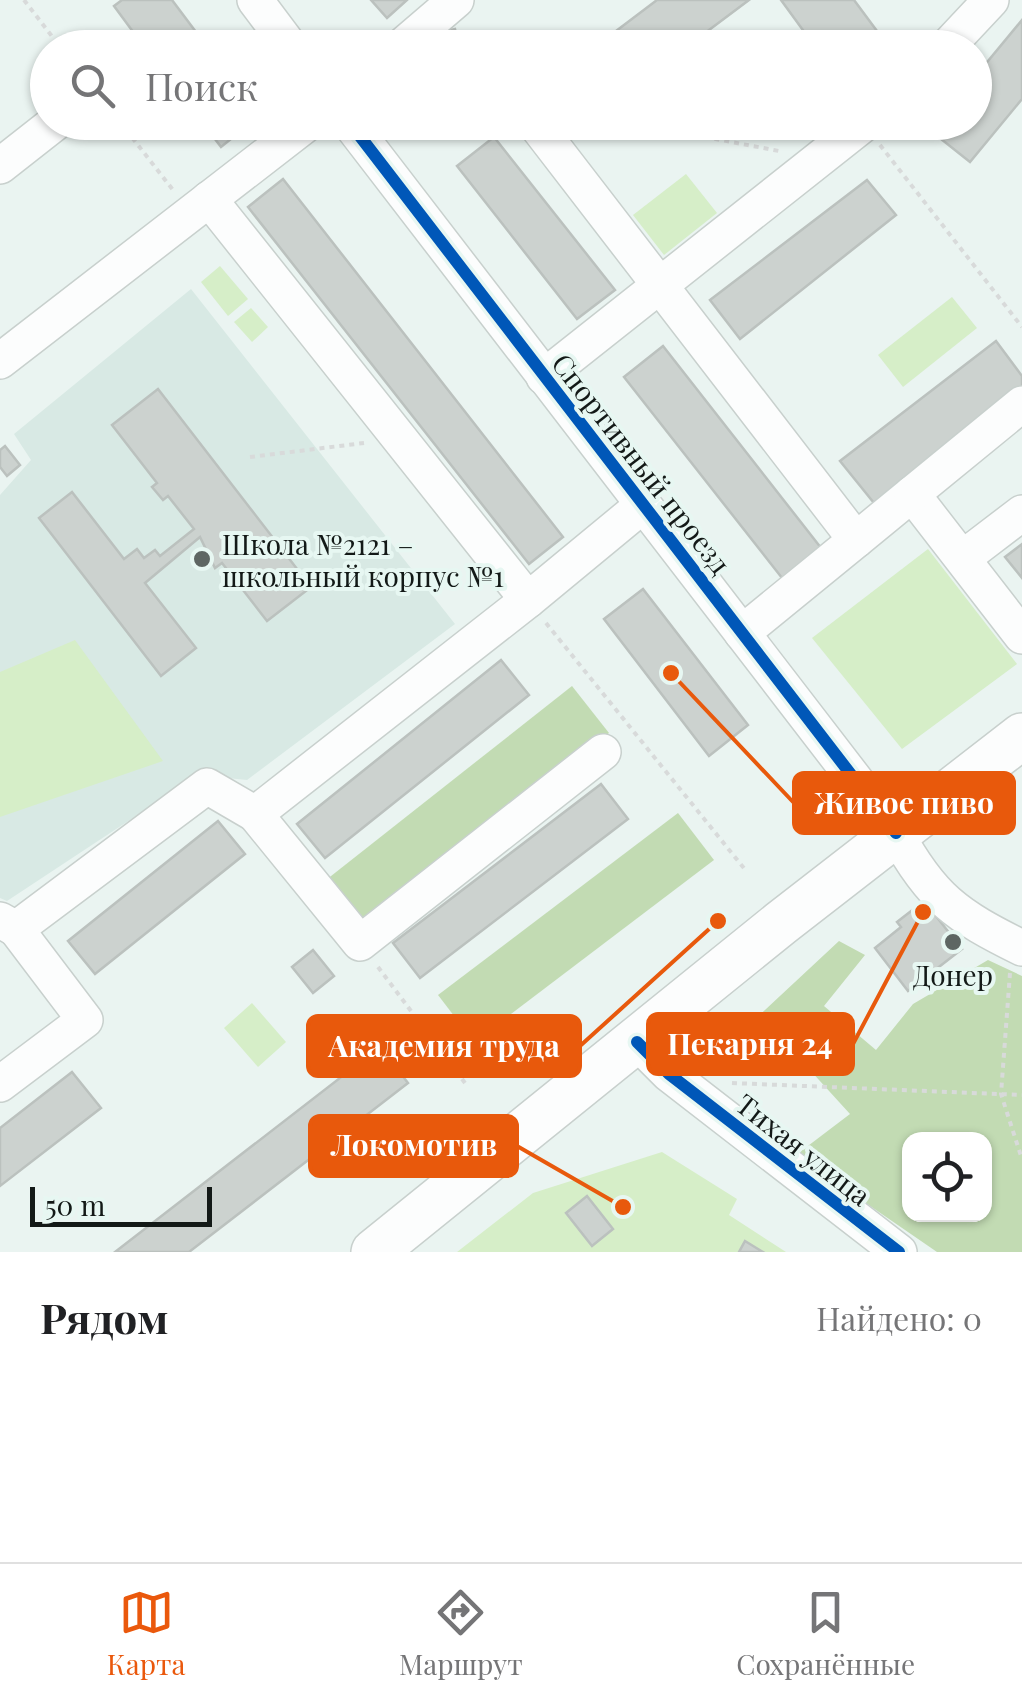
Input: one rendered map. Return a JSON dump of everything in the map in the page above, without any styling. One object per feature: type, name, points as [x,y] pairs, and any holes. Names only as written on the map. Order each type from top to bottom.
[{"type":"main road","points":[[374,1252],[1022,736]]},
{"type":"street","points":[[255,0],[278,30]]},
{"type":"street","points":[[421,30],[456,0]]},
{"type":"street","points":[[963,30],[991,0]]},
{"type":"street","points":[[0,166],[33,140]]},
{"type":"street","points":[[0,362],[286,140]]},
{"type":"street","name":"Спортивный проезд","points":[[374,140],[544,377],[896,833],[914,868],[952,911],[1017,946]]},
{"type":"street","points":[[548,140],[856,540]]},
{"type":"street","points":[[544,377],[844,140]]},
{"type":"street","points":[[200,206],[398,436],[528,600]]},
{"type":"street","points":[[742,633],[1022,404]]},
{"type":"street","points":[[912,494],[1022,636]]},
{"type":"street","points":[[256,814],[528,600],[643,504]]},
{"type":"street","points":[[963,558],[1022,512]]},
{"type":"street","points":[[0,1084],[84,1020],[8,925],[208,786],[256,814],[360,943],[603,752]]},
{"type":"street","name":"Тихая улица","points":[[637,1042],[669,1074],[899,1252]]},
{"type":"path","points":[[24,0],[47,30]]},
{"type":"path","points":[[137,140],[200,206]]},
{"type":"path","points":[[724,140],[822,158]]},
{"type":"path","points":[[878,140],[1022,326]]},
{"type":"path","points":[[250,458],[320,452],[398,436]]},
{"type":"path","points":[[528,600],[746,872]]},
{"type":"path","points":[[360,943],[468,1087]]},
{"type":"path","points":[[1017,946],[1001,1094],[1022,1160]]},
{"type":"path","points":[[732,1083],[1022,1094]]},
{"type":"shaded area","name":"Школа №2121 – школьный корпус №1","points":[[191,289],[455,624],[247,780],[198,775],[7,901],[0,898],[0,495],[31,460],[14,434]]},
{"type":"green space","points":[[686,174],[717,213],[664,255],[633,215]]},
{"type":"green space","points":[[220,266],[248,299],[228,316],[201,282]]},
{"type":"green space","points":[[952,297],[977,328],[903,387],[878,355]]},
{"type":"green space","points":[[251,308],[268,327],[252,342],[234,322]]},
{"type":"green space","points":[[928,549],[1017,664],[902,749],[812,638]]},
{"type":"green space","points":[[75,640],[163,761],[0,817],[0,672]]},
{"type":"green space","points":[[572,686],[609,733],[364,927],[326,880]]},
{"type":"green space","points":[[678,813],[714,860],[474,1042],[438,995]]},
{"type":"green space","points":[[839,941],[865,955],[824,1006],[876,1050],[913,1004],[988,960],[1022,976],[1022,1252],[937,1252],[796,1155],[850,1114],[809,1069],[734,1039]]},
{"type":"green space","points":[[252,1003],[286,1042],[258,1067],[224,1028]]},
{"type":"green space","points":[[662,1152],[737,1199],[729,1215],[786,1252],[457,1252],[533,1193]]},
{"type":"building","points":[[122,0],[172,0],[194,30],[132,30],[114,6]]},
{"type":"building","points":[[371,0],[407,0],[387,18]]},
{"type":"building","points":[[657,0],[749,0],[709,30],[617,30]]},
{"type":"building","points":[[781,0],[854,0],[876,30],[803,30]]},
{"type":"building","points":[[1022,20],[1022,99],[992,135],[992,56]]},
{"type":"building","points":[[490,140],[496,140],[615,290],[577,319],[457,166]]},
{"type":"building","points":[[942,140],[988,140],[970,162]]},
{"type":"building","points":[[283,179],[563,537],[529,564],[248,207]]},
{"type":"building","points":[[867,180],[896,215],[740,339],[710,300]]},
{"type":"building","points":[[996,341],[1022,376],[1022,387],[874,503],[840,461]]},
{"type":"building","points":[[663,346],[825,553],[786,583],[624,377]]},
{"type":"building","points":[[158,389],[311,587],[267,621],[222,563],[215,568],[200,537],[145,583],[196,648],[161,676],[39,518],[72,492],[124,559],[137,549],[144,558],[155,550],[160,556],[194,529],[168,496],[163,500],[152,487],[157,483],[112,425]]},
{"type":"building","points":[[5,446],[20,465],[7,476],[0,467],[0,450]]},
{"type":"building","points":[[1022,544],[1022,578],[1005,557]]},
{"type":"building","points":[[643,589],[748,725],[709,756],[604,619]]},
{"type":"building","points":[[501,660],[529,695],[325,858],[297,824]]},
{"type":"building","points":[[601,784],[628,819],[420,978],[393,943]]},
{"type":"building","points":[[218,821],[245,854],[95,974],[68,941]]},
{"type":"building","points":[[924,901],[962,949],[908,991],[875,948],[901,927],[897,922]]},
{"type":"building","points":[[313,950],[334,976],[313,993],[292,967]]},
{"type":"building","points":[[380,1047],[408,1083],[189,1252],[115,1252]]},
{"type":"building","points":[[72,1072],[101,1108],[0,1186],[0,1128]]},
{"type":"building","points":[[587,1196],[613,1229],[592,1246],[566,1213]]},
{"type":"building","points":[[745,1241],[763,1252],[739,1252]]},
{"type":"cycle path","points":[[363,140],[896,833]]},
{"type":"cycle path","points":[[637,1042],[669,1074],[899,1252]]},
{"type":"place","name":"Школа №2121 – школьный корпус №1","points":[[202,559]]},
{"type":"place","name":"Живое пиво","points":[[671,673]]},
{"type":"place","name":"Пекарня 24","points":[[923,912]]},
{"type":"place","name":"Академия труда","points":[[718,921]]},
{"type":"place","name":"Донер","points":[[953,942]]},
{"type":"place","name":"Локомотив","points":[[623,1207]]}]
